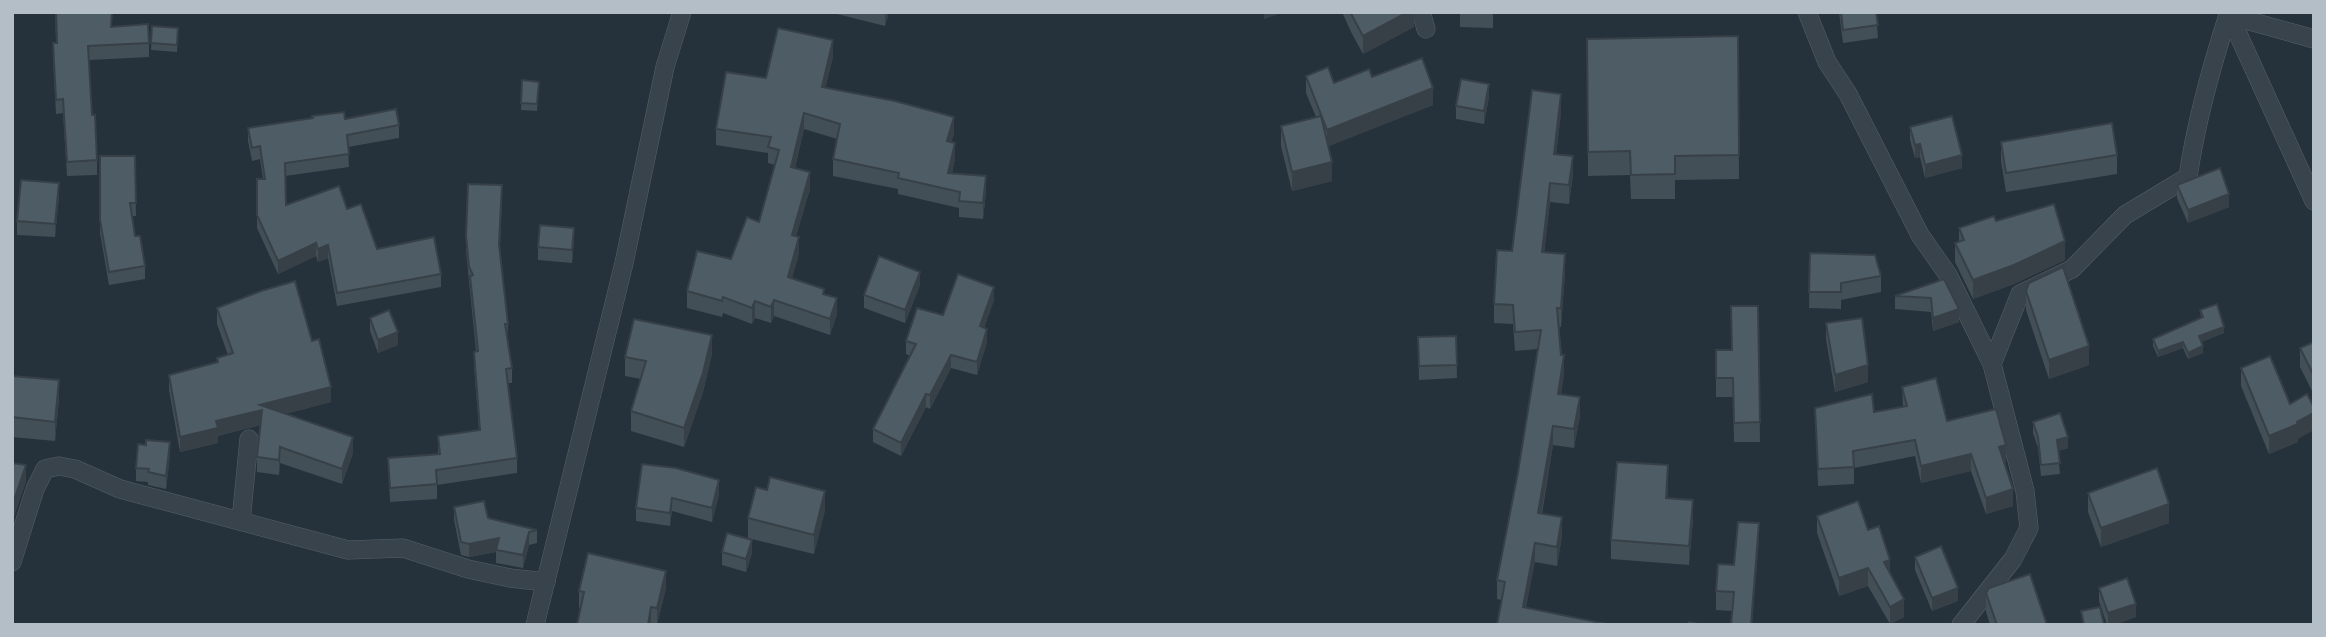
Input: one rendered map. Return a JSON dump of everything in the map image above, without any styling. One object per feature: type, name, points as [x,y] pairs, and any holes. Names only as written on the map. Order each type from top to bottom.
[{"type":"street","points":[[535,625],[624,263],[665,67],[682,12]]},
{"type":"street","points":[[1807,12],[1827,62],[1848,94],[1920,235],[1948,275],[1992,364],[2025,491],[2029,528],[2013,559],[1961,625]]},
{"type":"street","points":[[1992,364],[2020,294],[2072,269],[2125,215],[2188,177],[2210,71],[2228,14]]},
{"type":"street","points":[[2228,14],[2314,39]]},
{"type":"street","points":[[2228,14],[2314,201]]},
{"type":"street","points":[[241,521],[249,439]]},
{"type":"street","points":[[12,562],[35,489],[45,468],[59,466],[75,469],[120,489],[348,550],[404,548],[468,569],[546,582]]},
{"type":"building","points":[[56,12],[112,12],[111,27],[148,24],[149,43],[88,46],[97,160],[67,162],[63,99],[56,100],[53,43],[57,43]]},
{"type":"building","points":[[1350,12],[1408,12],[1363,36]]},
{"type":"building","points":[[1841,12],[1876,12],[1878,25],[1843,30]]},
{"type":"building","points":[[152,26],[178,28],[177,45],[151,43]]},
{"type":"building","points":[[778,28],[833,40],[822,87],[895,101],[954,117],[947,141],[955,143],[948,173],[986,176],[983,203],[959,201],[960,192],[898,178],[899,173],[833,159],[840,124],[804,113],[791,167],[810,172],[792,235],[799,237],[788,277],[824,289],[823,294],[837,298],[830,319],[774,300],[771,307],[755,301],[752,308],[723,297],[722,301],[687,291],[697,251],[731,259],[747,217],[759,222],[779,150],[768,147],[771,137],[716,129],[726,72],[766,78]]},
{"type":"building","points":[[1738,36],[1739,155],[1675,156],[1675,174],[1631,175],[1630,151],[1588,152],[1587,39]]},
{"type":"building","points":[[1422,58],[1433,88],[1327,130],[1306,76],[1328,67],[1334,83],[1369,69],[1372,77]]},
{"type":"building","points":[[1461,79],[1489,84],[1484,111],[1456,106]]},
{"type":"building","points":[[522,80],[539,82],[537,104],[521,103]]},
{"type":"building","points":[[1532,90],[1561,94],[1554,154],[1573,156],[1569,185],[1550,183],[1542,252],[1565,254],[1561,308],[1557,308],[1561,355],[1564,355],[1558,394],[1580,397],[1574,429],[1553,426],[1538,513],[1562,517],[1557,547],[1535,543],[1523,607],[1611,625],[1497,625],[1505,582],[1497,580],[1541,330],[1515,332],[1513,305],[1494,304],[1497,250],[1512,251]]},
{"type":"building","points":[[396,109],[399,125],[347,135],[349,154],[285,163],[286,205],[339,186],[347,209],[361,204],[377,249],[434,237],[441,274],[337,293],[328,245],[318,249],[316,243],[278,261],[257,215],[257,179],[265,179],[260,146],[252,148],[248,128],[313,118],[312,116],[344,112],[345,119]]},
{"type":"building","points":[[1321,116],[1332,162],[1292,172],[1281,126]]},
{"type":"building","points":[[1952,116],[1962,155],[1925,165],[1920,144],[1915,145],[1910,127]]},
{"type":"building","points":[[2112,123],[2117,155],[2006,173],[2001,142]]},
{"type":"building","points":[[100,156],[135,156],[136,203],[130,203],[135,236],[140,236],[145,266],[109,272],[100,220]]},
{"type":"building","points":[[2220,168],[2229,194],[2188,210],[2177,185]]},
{"type":"building","points":[[21,180],[59,183],[55,224],[17,221]]},
{"type":"building","points":[[468,184],[502,185],[499,244],[508,324],[505,324],[512,368],[506,369],[517,458],[436,470],[437,484],[390,488],[388,458],[440,454],[438,436],[480,430],[474,352],[478,351],[470,276],[473,275],[469,267],[466,236]]},
{"type":"building","points":[[2054,204],[2065,241],[2014,265],[1973,280],[1955,243],[1964,240],[1959,228],[1994,216],[1996,221]]},
{"type":"building","points":[[540,225],[574,228],[572,250],[538,247]]},
{"type":"building","points":[[1810,253],[1875,255],[1881,276],[1841,283],[1841,292],[1809,292]]},
{"type":"building","points":[[879,256],[920,272],[905,310],[864,295]]},
{"type":"building","points":[[2063,267],[2089,346],[2049,360],[2026,291],[2029,283]]},
{"type":"building","points":[[958,274],[994,287],[980,326],[987,329],[977,362],[951,355],[930,395],[926,394],[901,443],[873,429],[916,344],[906,341],[917,308],[943,315]]},
{"type":"building","points":[[1944,279],[1959,309],[1933,318],[1931,298],[1895,296]]},
{"type":"building","points":[[295,281],[312,341],[319,339],[331,387],[260,405],[353,437],[342,469],[280,447],[279,460],[257,457],[262,410],[216,421],[218,428],[180,437],[169,375],[218,362],[217,358],[233,353],[217,308]]},
{"type":"building","points":[[2217,304],[2224,327],[2199,336],[2203,346],[2188,353],[2183,342],[2158,351],[2153,339],[2203,317],[2200,310]]},
{"type":"building","points":[[1731,306],[1758,306],[1760,422],[1734,423],[1733,378],[1716,378],[1716,350],[1732,350]]},
{"type":"building","points":[[389,310],[398,332],[378,340],[370,318]]},
{"type":"building","points":[[1862,318],[1868,365],[1835,375],[1826,323]]},
{"type":"building","points":[[634,319],[712,335],[703,373],[684,428],[631,411],[646,361],[625,357]]},
{"type":"building","points":[[1456,336],[1457,365],[1419,366],[1418,337]]},
{"type":"building","points":[[2314,342],[2314,376],[2300,348]]},
{"type":"building","points":[[2270,356],[2290,404],[2307,394],[2314,413],[2297,422],[2298,424],[2269,436],[2241,368]]},
{"type":"building","points":[[12,376],[59,380],[55,422],[12,417]]},
{"type":"building","points":[[1936,378],[1947,421],[1996,409],[2006,445],[1999,447],[2013,489],[1986,498],[1971,454],[1921,466],[1915,440],[1853,451],[1854,467],[1818,469],[1815,408],[1872,394],[1874,412],[1907,406],[1902,387]]},
{"type":"building","points":[[2060,413],[2068,437],[2057,440],[2060,463],[2041,465],[2038,437],[2033,422]]},
{"type":"building","points":[[146,440],[170,442],[166,476],[148,472],[149,469],[136,468],[138,444],[146,445]]},
{"type":"building","points":[[1617,462],[1668,465],[1666,498],[1693,500],[1689,546],[1611,540]]},
{"type":"building","points":[[12,463],[26,465],[12,506]]},
{"type":"building","points":[[642,464],[676,468],[719,480],[712,508],[672,498],[670,513],[636,508]]},
{"type":"building","points":[[2157,468],[2169,504],[2101,528],[2088,493]]},
{"type":"building","points":[[770,477],[825,491],[814,535],[748,518],[756,487],[767,490]]},
{"type":"building","points":[[484,501],[488,518],[537,530],[529,532],[523,555],[496,550],[499,538],[469,544],[461,542],[454,507]]},
{"type":"building","points":[[1858,501],[1868,530],[1879,526],[1890,560],[1884,562],[1904,599],[1890,607],[1868,568],[1839,578],[1817,516]]},
{"type":"building","points":[[1738,522],[1759,523],[1751,625],[1731,625],[1734,592],[1716,591],[1718,564],[1734,565]]},
{"type":"building","points":[[727,533],[752,540],[746,559],[722,552]]},
{"type":"building","points":[[1941,546],[1958,588],[1932,598],[1915,557]]},
{"type":"building","points":[[588,553],[666,571],[657,608],[651,607],[648,625],[577,625],[584,592],[579,591]]},
{"type":"building","points":[[2030,574],[2047,625],[1997,625],[1986,593],[1989,588]]},
{"type":"building","points":[[2127,578],[2136,604],[2108,613],[2099,588]]},
{"type":"building","points":[[2100,607],[2104,625],[2084,625],[2081,611]]}]
